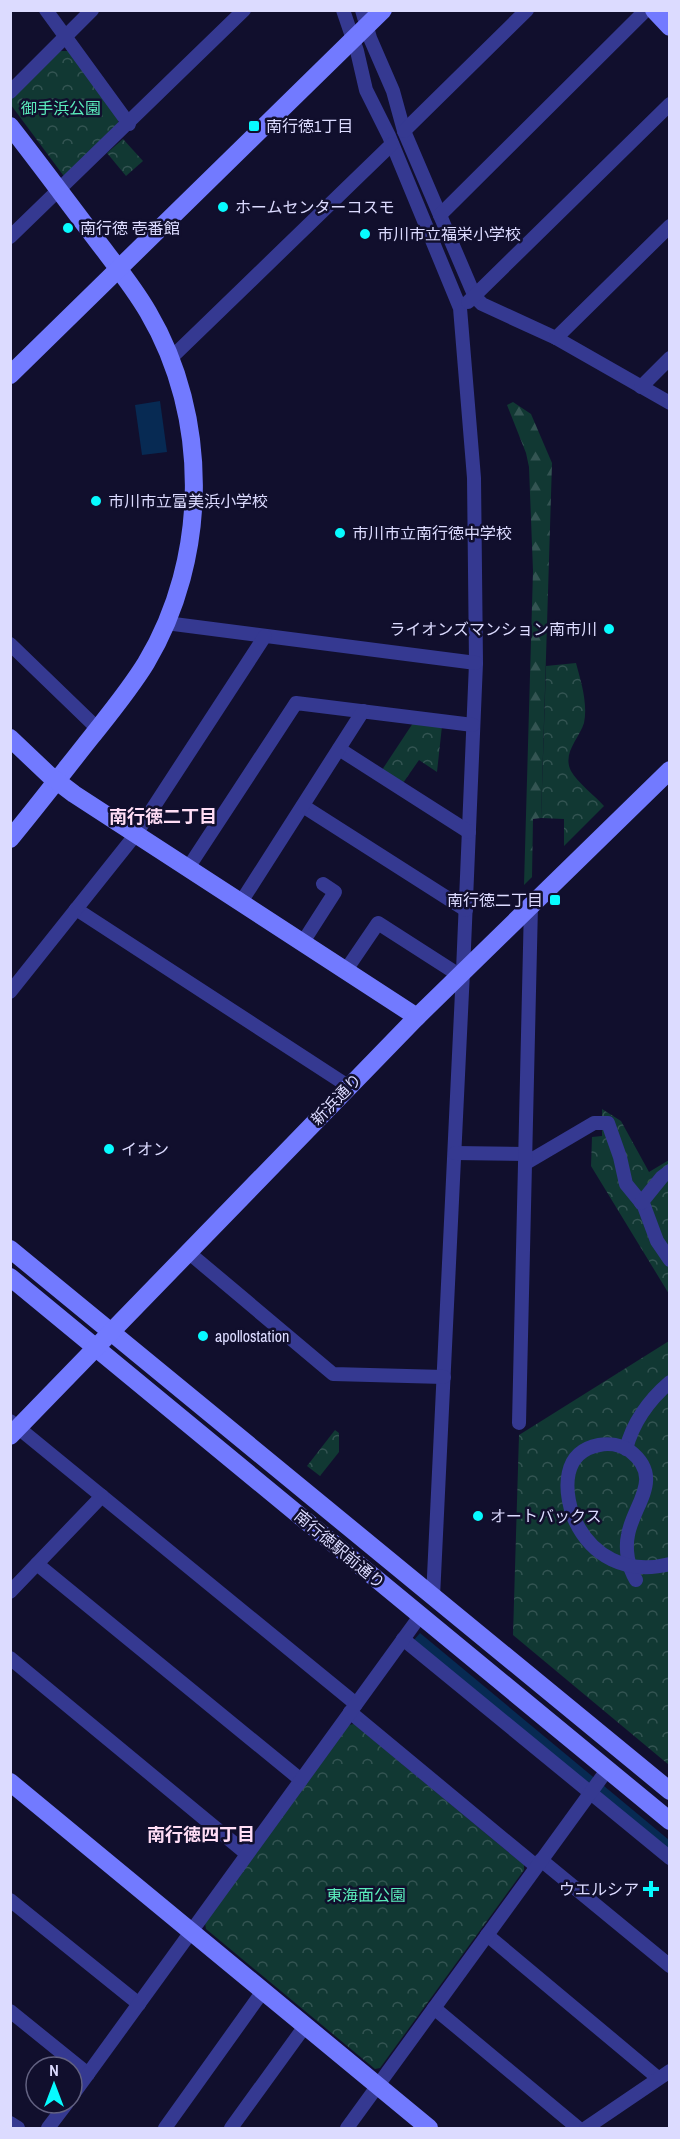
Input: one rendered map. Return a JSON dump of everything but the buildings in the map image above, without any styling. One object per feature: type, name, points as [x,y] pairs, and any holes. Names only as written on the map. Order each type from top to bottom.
[{"type":"street","points":[[46,10],[129,124]]},
{"type":"street","points":[[10,92],[92,10]]},
{"type":"street","points":[[10,237],[244,10]]},
{"type":"street","points":[[343,10],[366,90],[392,144],[460,308],[474,478],[476,663],[433,1597]]},
{"type":"street","points":[[10,375],[353,40],[364,19],[383,10]]},
{"type":"street","points":[[404,131],[526,10]]},
{"type":"street","points":[[440,215],[646,10]]},
{"type":"street","points":[[654,10],[669,27]]},
{"type":"street","points":[[364,19],[393,91],[404,131],[475,297],[482,304],[556,338],[669,403]]},
{"type":"street","points":[[460,308],[475,297],[669,104]]},
{"type":"street","points":[[10,126],[118,269],[149,314],[170,359],[186,414],[193,457],[194,488],[192,527],[187,558],[166,623],[139,674],[10,839]]},
{"type":"street","points":[[170,359],[392,144]]},
{"type":"street","points":[[556,338],[669,226]]},
{"type":"street","points":[[641,387],[669,358]]},
{"type":"street","points":[[166,623],[476,663]]},
{"type":"street","points":[[10,992],[136,834],[265,636]]},
{"type":"street","points":[[10,644],[98,729]]},
{"type":"street","points":[[188,868],[296,703],[473,725]]},
{"type":"street","points":[[241,902],[363,711]]},
{"type":"street","points":[[10,738],[57,781],[417,1017]]},
{"type":"street","points":[[339,749],[469,832]]},
{"type":"street","name":"新浜通り","points":[[13,1429],[96,1348],[348,1086],[669,770]]},
{"type":"street","points":[[303,806],[466,910]]},
{"type":"street","points":[[303,942],[335,892],[323,884]]},
{"type":"street","points":[[519,1423],[531,905]]},
{"type":"street","points":[[76,909],[348,1086]]},
{"type":"street","points":[[346,970],[378,923],[461,973]]},
{"type":"street","points":[[455,1153],[526,1158],[594,1124],[608,1123],[620,1157],[626,1184],[644,1206],[657,1241],[669,1260]]},
{"type":"street","points":[[641,1203],[669,1171]]},
{"type":"street","name":"南行徳駅前通り","points":[[10,1249],[669,1791]]},
{"type":"street","points":[[188,1252],[333,1374],[444,1377]]},
{"type":"street","name":"南行徳駅前通り","points":[[10,1277],[420,1616],[597,1783],[669,1821]]},
{"type":"street","points":[[626,1449],[635,1423],[649,1402],[669,1382]]},
{"type":"street","points":[[13,1429],[102,1496],[538,1863],[669,1966]]},
{"type":"street","points":[[636,1580],[629,1560],[627,1540],[628,1532],[644,1495],[646,1479],[643,1464],[626,1449],[602,1444],[591,1446],[576,1459],[569,1470],[566,1481],[566,1491],[573,1516],[585,1540],[613,1560],[639,1568],[653,1568],[669,1564]]},
{"type":"street","points":[[10,1592],[102,1496]]},
{"type":"street","points":[[37,1564],[301,1780]]},
{"type":"street","points":[[84,2080],[420,1616]]},
{"type":"street","points":[[403,1639],[597,1783],[669,1858]]},
{"type":"street","points":[[10,1658],[247,1854]]},
{"type":"street","points":[[10,1782],[425,2127]]},
{"type":"street","points":[[347,2128],[597,1783]]},
{"type":"street","points":[[10,1900],[139,2004]]},
{"type":"street","points":[[487,1935],[664,2075],[586,2128]]},
{"type":"street","points":[[165,2128],[263,1991]]},
{"type":"street","points":[[434,2008],[578,2128]]},
{"type":"street","points":[[10,2011],[88,2074]]},
{"type":"street","points":[[231,2128],[305,2026]]},
{"type":"street","points":[[48,2128],[58,2115]]},
{"type":"street","points":[[10,2123],[18,2128]]},
{"type":"green space","name":"御手浜公園","points":[[60,51],[69,51],[118,119],[118,127],[66,179],[11,105],[11,99]]},
{"type":"green space","points":[[123,139],[143,161],[126,176],[107,153]]},
{"type":"green space","points":[[513,402],[531,414],[552,463],[541,818],[533,819],[532,877],[524,885],[533,571],[529,467],[526,453],[507,405]]},
{"type":"green space","points":[[576,663],[585,715],[582,729],[570,752],[569,764],[577,780],[604,806],[564,846],[564,819],[541,818],[546,666]]},
{"type":"green space","points":[[413,723],[442,726],[437,772],[419,760],[403,783],[382,770]]},
{"type":"green space","points":[[602,1109],[621,1121],[649,1172],[669,1160],[669,1294],[591,1166],[592,1137],[602,1136]]},
{"type":"green space","points":[[669,1341],[669,1765],[513,1635],[519,1435]]},
{"type":"green space","points":[[335,1430],[339,1433],[339,1452],[320,1476],[307,1466]]},
{"type":"green space","name":"東海面公園","points":[[354,1724],[524,1865],[524,1870],[380,2068],[375,2069],[206,1929],[205,1923],[348,1725]]},
{"type":"water","points":[[160,401],[167,452],[142,455],[135,405]]},
{"type":"water","points":[[420,1633],[669,1840],[669,1853],[413,1641]]},
{"type":"place","name":"南行徳1丁目","points":[[254,126]]},
{"type":"place","name":"ホームセンターコスモ","points":[[223,207]]},
{"type":"place","name":"南行徳 壱番館","points":[[68,228]]},
{"type":"place","name":"市川市立福栄小学校","points":[[365,234]]},
{"type":"place","name":"市川市立富美浜小学校","points":[[96,501]]},
{"type":"place","name":"市川市立南行徳中学校","points":[[340,533]]},
{"type":"place","name":"ライオンズマンション南市川","points":[[609,629]]},
{"type":"place","name":"南行徳二丁目","points":[[555,900]]},
{"type":"place","name":"イオン","points":[[109,1149]]},
{"type":"place","name":"apollostation","points":[[203,1336]]},
{"type":"place","name":"オートバックス","points":[[478,1516]]},
{"type":"place","name":"ウエルシア","points":[[651,1889]]},
{"type":"district","name":"南行徳二丁目","points":[[163,817]]},
{"type":"district","name":"南行徳四丁目","points":[[201,1835]]}]
